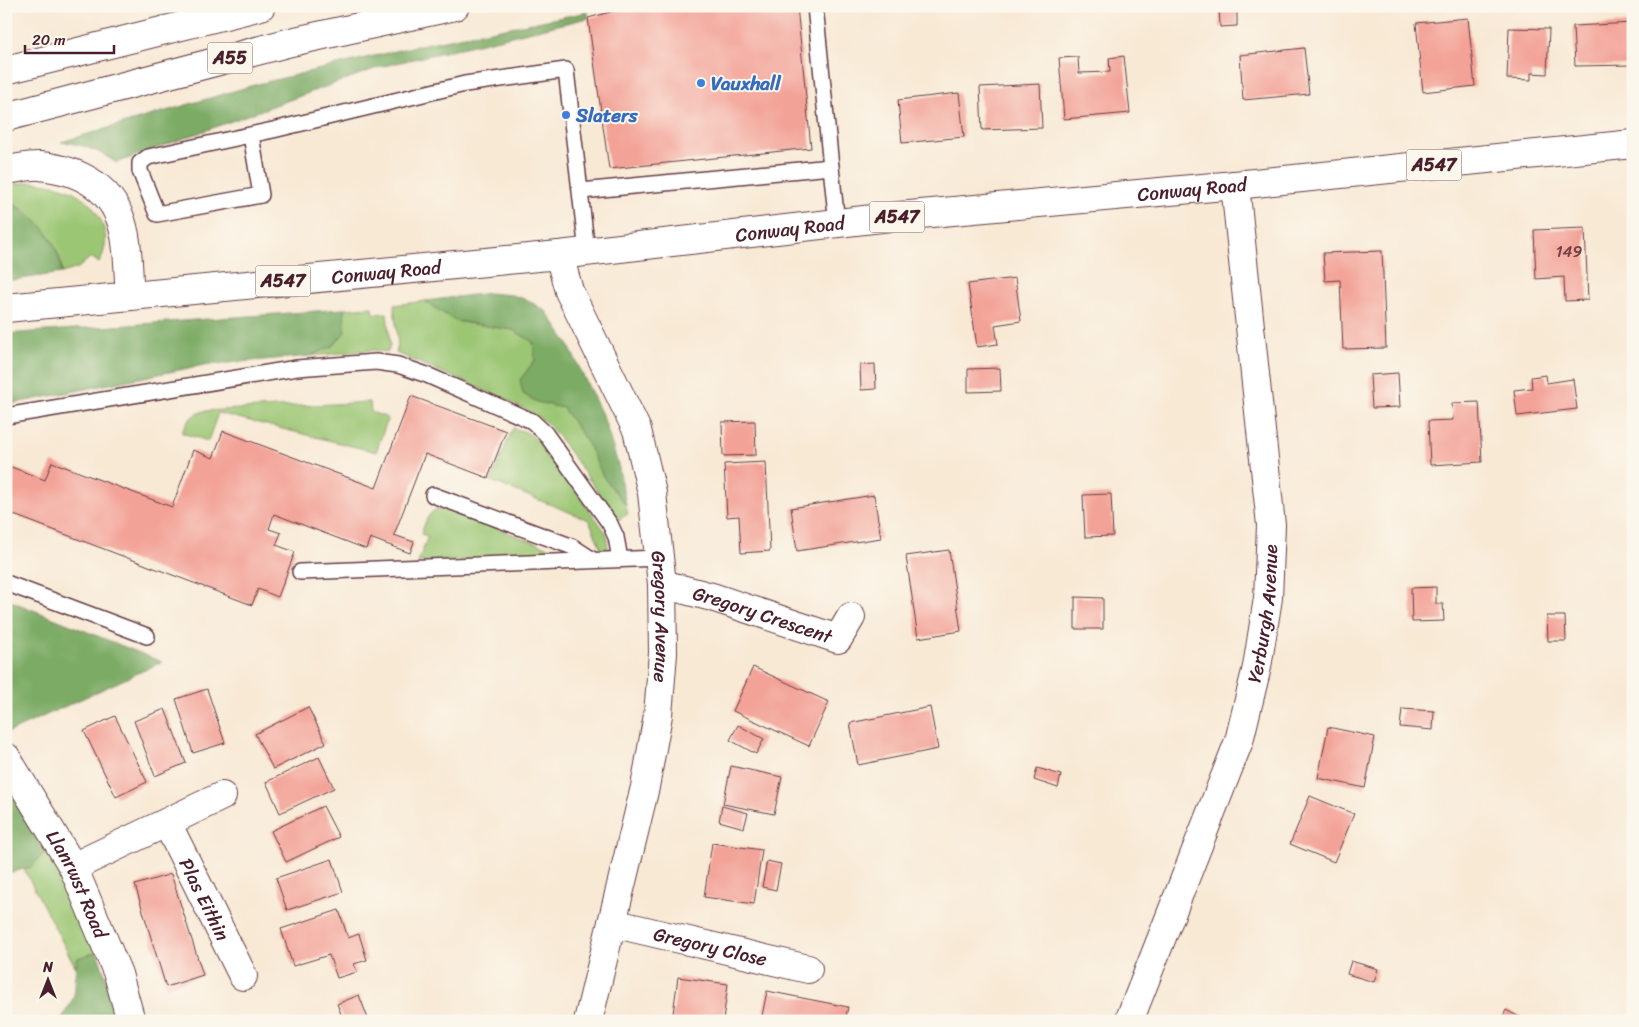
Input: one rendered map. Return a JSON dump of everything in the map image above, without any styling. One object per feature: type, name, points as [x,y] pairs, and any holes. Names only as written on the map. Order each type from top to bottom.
[{"type":"main road","name":"A55","points":[[6,70],[262,6]]},
{"type":"main road","name":"A55","points":[[6,117],[291,42],[455,6]]},
{"type":"main road","name":"Conway Road","points":[[6,308],[559,255],[909,216],[1633,144]]},
{"type":"main road","points":[[6,170],[39,165],[73,172],[96,184],[117,210],[124,231],[130,296]]},
{"type":"main road","name":"Yerburgh Avenue","points":[[1129,1021],[1239,741],[1257,667],[1268,598],[1271,525],[1235,185]]},
{"type":"main road","name":"Gregory Avenue","points":[[559,255],[569,291],[637,430],[652,494],[661,571],[663,653],[658,715],[646,787],[588,1021]]},
{"type":"main road","name":"Gregory Crescent","points":[[661,571],[712,597],[838,639],[851,616]]},
{"type":"main road","name":"Llanrwst Road","points":[[6,757],[73,867],[118,974],[132,1021]]},
{"type":"main road","points":[[73,867],[222,796]]},
{"type":"main road","name":"Plas Eithin","points":[[167,822],[242,976]]},
{"type":"main road","name":"Gregory Close","points":[[612,923],[808,970]]},
{"type":"lane","points":[[815,6],[837,224]]},
{"type":"lane","points":[[252,134],[261,195],[158,214],[140,171],[140,163],[148,157],[465,84],[566,70],[587,252]]},
{"type":"lane","points":[[581,191],[831,167]]},
{"type":"lane","points":[[6,416],[297,368],[376,362],[398,365],[427,375],[532,422],[545,433],[610,524],[616,537],[620,560]]},
{"type":"lane","points":[[433,495],[573,547],[593,560]]},
{"type":"lane","points":[[300,572],[593,560],[620,560],[661,571]]},
{"type":"lane","points":[[6,583],[147,636]]},
{"type":"green space","points":[[588,12],[588,18],[380,67],[116,163],[90,148],[61,142],[254,85],[424,44]]},
{"type":"green space","points":[[29,182],[62,187],[81,196],[89,203],[102,223],[106,238],[105,248],[99,263],[91,257],[78,268],[62,273],[60,257],[25,210],[6,201],[6,186]]},
{"type":"green space","points":[[6,201],[28,214],[51,238],[56,248],[62,273],[6,281]]},
{"type":"green space","points":[[489,293],[512,295],[527,300],[546,311],[567,342],[604,419],[619,468],[626,505],[604,478],[587,442],[563,408],[537,402],[523,394],[520,380],[535,360],[533,342],[513,330],[455,321],[425,301]]},
{"type":"green space","points":[[425,301],[455,321],[513,330],[533,342],[535,360],[520,380],[537,402],[563,408],[587,442],[604,478],[626,505],[628,514],[618,520],[547,423],[501,397],[396,353],[398,345],[394,305]]},
{"type":"green space","points":[[373,307],[374,314],[387,313],[390,345],[388,352],[373,350],[310,356],[333,346],[344,332],[344,309]]},
{"type":"green space","points":[[344,309],[345,332],[333,346],[310,356],[204,365],[6,405],[6,334]]},
{"type":"green space","points":[[370,402],[371,412],[388,418],[376,452],[218,413],[208,441],[182,433],[190,419],[204,411]]},
{"type":"green space","points":[[513,428],[526,432],[539,441],[607,534],[608,551],[602,551],[589,520],[491,481]]},
{"type":"green space","points":[[440,508],[558,551],[559,558],[418,562],[428,536],[421,534],[424,526],[430,515]]},
{"type":"green space","points":[[6,599],[162,662],[7,733]]},
{"type":"green space","points":[[6,781],[48,849],[31,867],[6,874]]},
{"type":"green space","points":[[48,849],[75,902],[97,952],[78,958],[75,966],[24,869],[31,867]]},
{"type":"green space","points":[[97,952],[121,1021],[62,1021],[74,995],[78,958]]},
{"type":"building","name":"Vauxhall","points":[[633,6],[797,6],[811,148],[609,169],[588,18]]},
{"type":"building","points":[[1219,6],[1237,6],[1237,26],[1220,27]]},
{"type":"building","points":[[1468,18],[1475,86],[1423,92],[1416,23]]},
{"type":"building","points":[[1633,23],[1633,65],[1575,66],[1573,26]]},
{"type":"building","points":[[1509,28],[1549,29],[1547,74],[1531,73],[1531,80],[1507,79]]},
{"type":"building","points":[[1304,48],[1309,94],[1243,100],[1240,55]]},
{"type":"building","points":[[1124,56],[1130,113],[1064,119],[1059,58],[1078,57],[1079,73],[1110,72],[1109,58]]},
{"type":"building","points":[[1040,84],[1042,128],[982,130],[980,87]]},
{"type":"building","points":[[959,93],[964,137],[902,143],[898,100]]},
{"type":"building","points":[[1585,228],[1588,300],[1565,301],[1564,277],[1536,279],[1534,230]]},
{"type":"building","points":[[1382,251],[1386,348],[1343,349],[1340,280],[1325,281],[1323,253]]},
{"type":"building","points":[[1015,278],[1021,321],[995,325],[998,344],[977,347],[968,284]]},
{"type":"building","points":[[875,364],[876,389],[861,390],[860,365]]},
{"type":"building","points":[[1000,368],[1001,391],[968,392],[968,369]]},
{"type":"building","points":[[1398,373],[1400,407],[1372,408],[1370,375]]},
{"type":"building","points":[[1546,375],[1547,383],[1573,379],[1577,409],[1517,416],[1514,390],[1532,388],[1531,377]]},
{"type":"building","points":[[411,396],[506,431],[488,478],[425,454],[394,535],[414,542],[410,553],[370,538],[366,549],[274,514],[269,529],[281,533],[276,545],[295,552],[278,597],[258,589],[252,605],[6,512],[6,465],[45,480],[52,462],[172,507],[193,450],[213,458],[223,431],[376,488]]},
{"type":"building","points":[[1479,402],[1482,462],[1430,465],[1428,421],[1453,420],[1452,403]]},
{"type":"building","points":[[755,421],[756,455],[723,456],[722,422]]},
{"type":"building","points":[[766,462],[770,551],[741,553],[739,516],[727,517],[724,464]]},
{"type":"building","points":[[1111,494],[1113,536],[1085,537],[1083,495]]},
{"type":"building","points":[[874,495],[881,538],[797,551],[791,508]]},
{"type":"building","points":[[949,550],[961,631],[918,638],[906,556]]},
{"type":"building","points":[[1436,587],[1436,604],[1443,604],[1444,621],[1412,622],[1411,588]]},
{"type":"building","points":[[1075,597],[1103,598],[1103,629],[1075,629]]},
{"type":"building","points":[[1547,616],[1565,616],[1566,641],[1548,641]]},
{"type":"building","points":[[753,667],[829,702],[809,746],[733,711]]},
{"type":"building","points":[[207,689],[225,743],[193,753],[176,699]]},
{"type":"building","points":[[308,707],[326,743],[273,769],[255,734]]},
{"type":"building","points":[[930,707],[938,749],[858,765],[850,723]]},
{"type":"building","points":[[165,709],[186,763],[155,776],[134,721]]},
{"type":"building","points":[[1402,709],[1434,711],[1433,730],[1400,727]]},
{"type":"building","points":[[115,716],[147,782],[116,797],[84,731]]},
{"type":"building","points":[[738,725],[764,739],[756,754],[730,740]]},
{"type":"building","points":[[1328,727],[1375,737],[1365,788],[1318,778]]},
{"type":"building","points":[[319,757],[334,788],[280,813],[266,782]]},
{"type":"building","points":[[731,766],[782,777],[774,814],[723,804]]},
{"type":"building","points":[[1037,768],[1061,775],[1058,788],[1034,780]]},
{"type":"building","points":[[1310,796],[1354,814],[1334,862],[1290,844]]},
{"type":"building","points":[[323,806],[339,837],[286,862],[271,831]]},
{"type":"building","points":[[722,806],[748,813],[744,828],[719,821]]},
{"type":"building","points":[[712,843],[762,850],[754,904],[704,897]]},
{"type":"building","points":[[332,859],[343,892],[287,910],[276,878]]},
{"type":"building","points":[[767,861],[781,864],[776,890],[762,887]]},
{"type":"building","points":[[171,874],[203,975],[166,987],[135,885]]},
{"type":"building","points":[[339,910],[348,938],[359,934],[367,960],[354,964],[357,972],[337,978],[329,955],[293,966],[281,929]]},
{"type":"building","points":[[1351,961],[1378,969],[1374,982],[1347,974]]},
{"type":"building","points":[[678,977],[728,984],[723,1021],[672,1021]]},
{"type":"building","points":[[767,991],[848,1007],[845,1021],[761,1021]]},
{"type":"building","points":[[359,995],[369,1021],[344,1021],[337,1004]]},
{"type":"building","points":[[1506,1010],[1528,1021],[1501,1021]]},
{"type":"place","name":"Vauxhall","points":[[701,83]]},
{"type":"place","name":"Slaters","points":[[566,115]]}]
